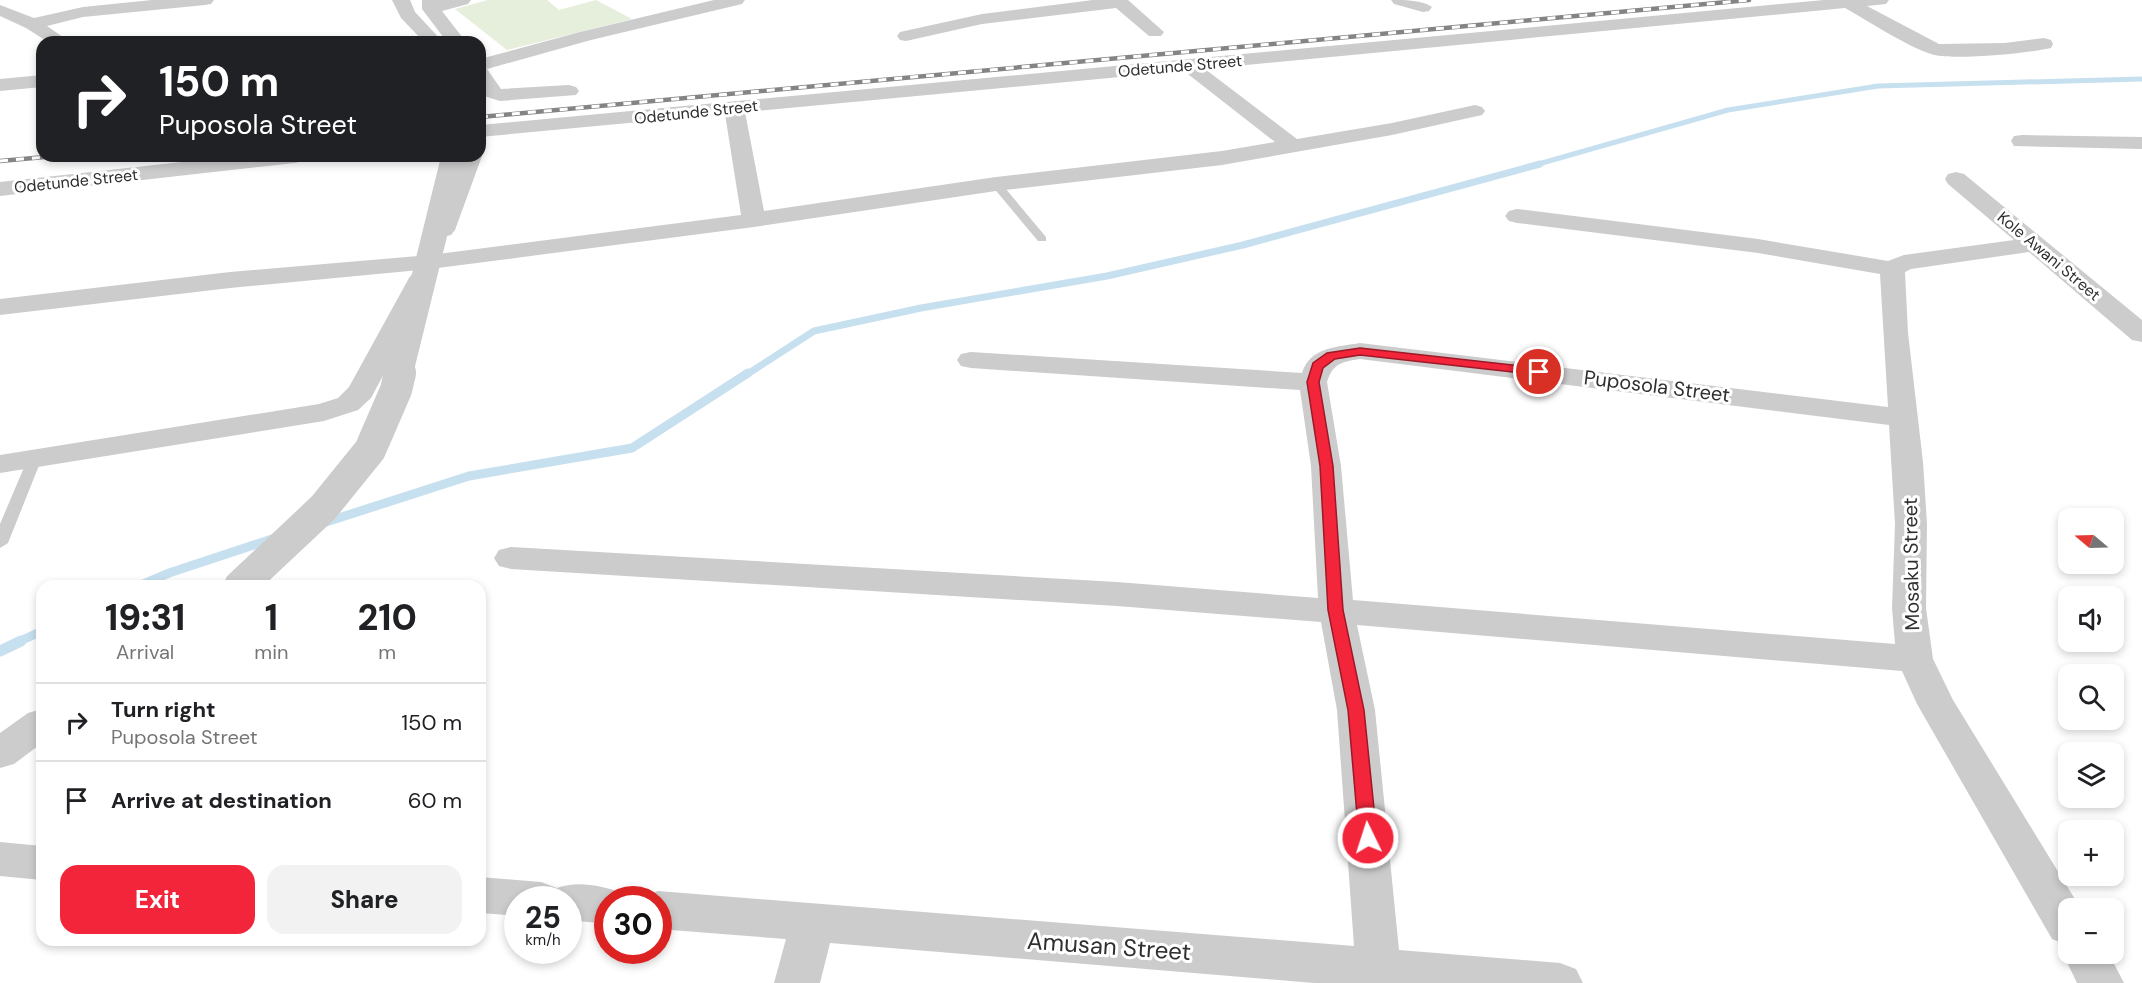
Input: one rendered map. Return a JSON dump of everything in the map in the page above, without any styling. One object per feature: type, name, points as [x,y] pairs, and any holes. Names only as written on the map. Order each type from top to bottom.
[{"type":"street","points":[[32,24],[83,12],[205,0]]},
{"type":"street","points":[[400,0],[407,14],[428,36]]},
{"type":"street","points":[[427,3],[462,0]]},
{"type":"street","points":[[486,63],[586,36],[736,0]]},
{"type":"street","points":[[1400,0],[1423,7]]},
{"type":"street","name":"Odetunde Street","points":[[486,130],[1880,0]]},
{"type":"street","points":[[906,36],[982,19],[1119,1],[1155,32]]},
{"type":"street","points":[[427,3],[442,36]]},
{"type":"street","points":[[427,3],[452,36]]},
{"type":"street","points":[[1848,3],[1935,50],[2005,49],[2044,44]]},
{"type":"street","points":[[0,10],[32,24],[51,36]]},
{"type":"street","points":[[1188,65],[1292,145]]},
{"type":"street","points":[[0,86],[36,82]]},
{"type":"street","points":[[486,84],[491,92],[500,95],[569,91]]},
{"type":"street","points":[[486,105],[488,106],[488,117],[486,120]]},
{"type":"street","points":[[734,108],[754,220]]},
{"type":"street","points":[[0,307],[230,280],[430,262],[754,220],[996,184],[1222,158],[1392,129],[1475,111]]},
{"type":"street","points":[[2022,141],[2142,143]]},
{"type":"street","name":"Odetunde Street","points":[[0,189],[241,162]]},
{"type":"street","points":[[246,580],[323,508],[370,450],[396,390],[453,162]]},
{"type":"street","points":[[0,464],[324,412],[348,404],[361,392],[430,262],[469,162]]},
{"type":"street","name":"Kole Awani Street","points":[[1956,179],[2142,334]]},
{"type":"street","points":[[1517,216],[1758,246],[1892,269],[1904,262],[2036,244]]},
{"type":"street","name":"Mosaku Street","points":[[1892,269],[1895,333],[1908,462],[1909,608],[1915,659],[1936,704],[2058,909]]},
{"type":"street","name":"Puposola Street","points":[[1313,382],[1318,366],[1331,356],[1360,351],[1903,418]]},
{"type":"street","points":[[971,360],[1313,382],[1326,466],[1336,610],[1356,710],[1379,975]]},
{"type":"street","points":[[511,558],[1117,594],[1336,610],[1915,659]]},
{"type":"street","points":[[0,753],[36,727]]},
{"type":"street","points":[[0,860],[36,863]]},
{"type":"street","points":[[486,895],[504,897]]},
{"type":"street","name":"Amusan Street","points":[[672,911],[1379,975],[1560,983]]},
{"type":"street","points":[[797,983],[813,923]]},
{"type":"street","points":[[2091,964],[2101,983]]},
{"type":"lane","points":[[996,184],[1042,239]]},
{"type":"lane","points":[[0,543],[35,458]]},
{"type":"green space","points":[[488,0],[547,0],[559,10],[596,0],[632,19],[507,50],[455,9]]},
{"type":"waterway","points":[[1535,165],[1728,110],[1878,86],[2142,79]]},
{"type":"waterway","points":[[746,375],[814,331],[921,308],[1107,276],[1243,245],[1540,164]]},
{"type":"waterway","points":[[323,523],[469,476],[632,448],[748,373]]},
{"type":"waterway","points":[[153,580],[275,538]]},
{"type":"waterway","points":[[18,642],[36,634]]},
{"type":"waterway","points":[[0,651],[21,641]]},
{"type":"railway","points":[[486,116],[1749,0]]},
{"type":"railway","points":[[0,161],[36,158]]},
{"type":"route","points":[[1368,838],[1356,710],[1336,610],[1326,466],[1313,382],[1318,366],[1331,356],[1360,351],[1539,372]]}]
